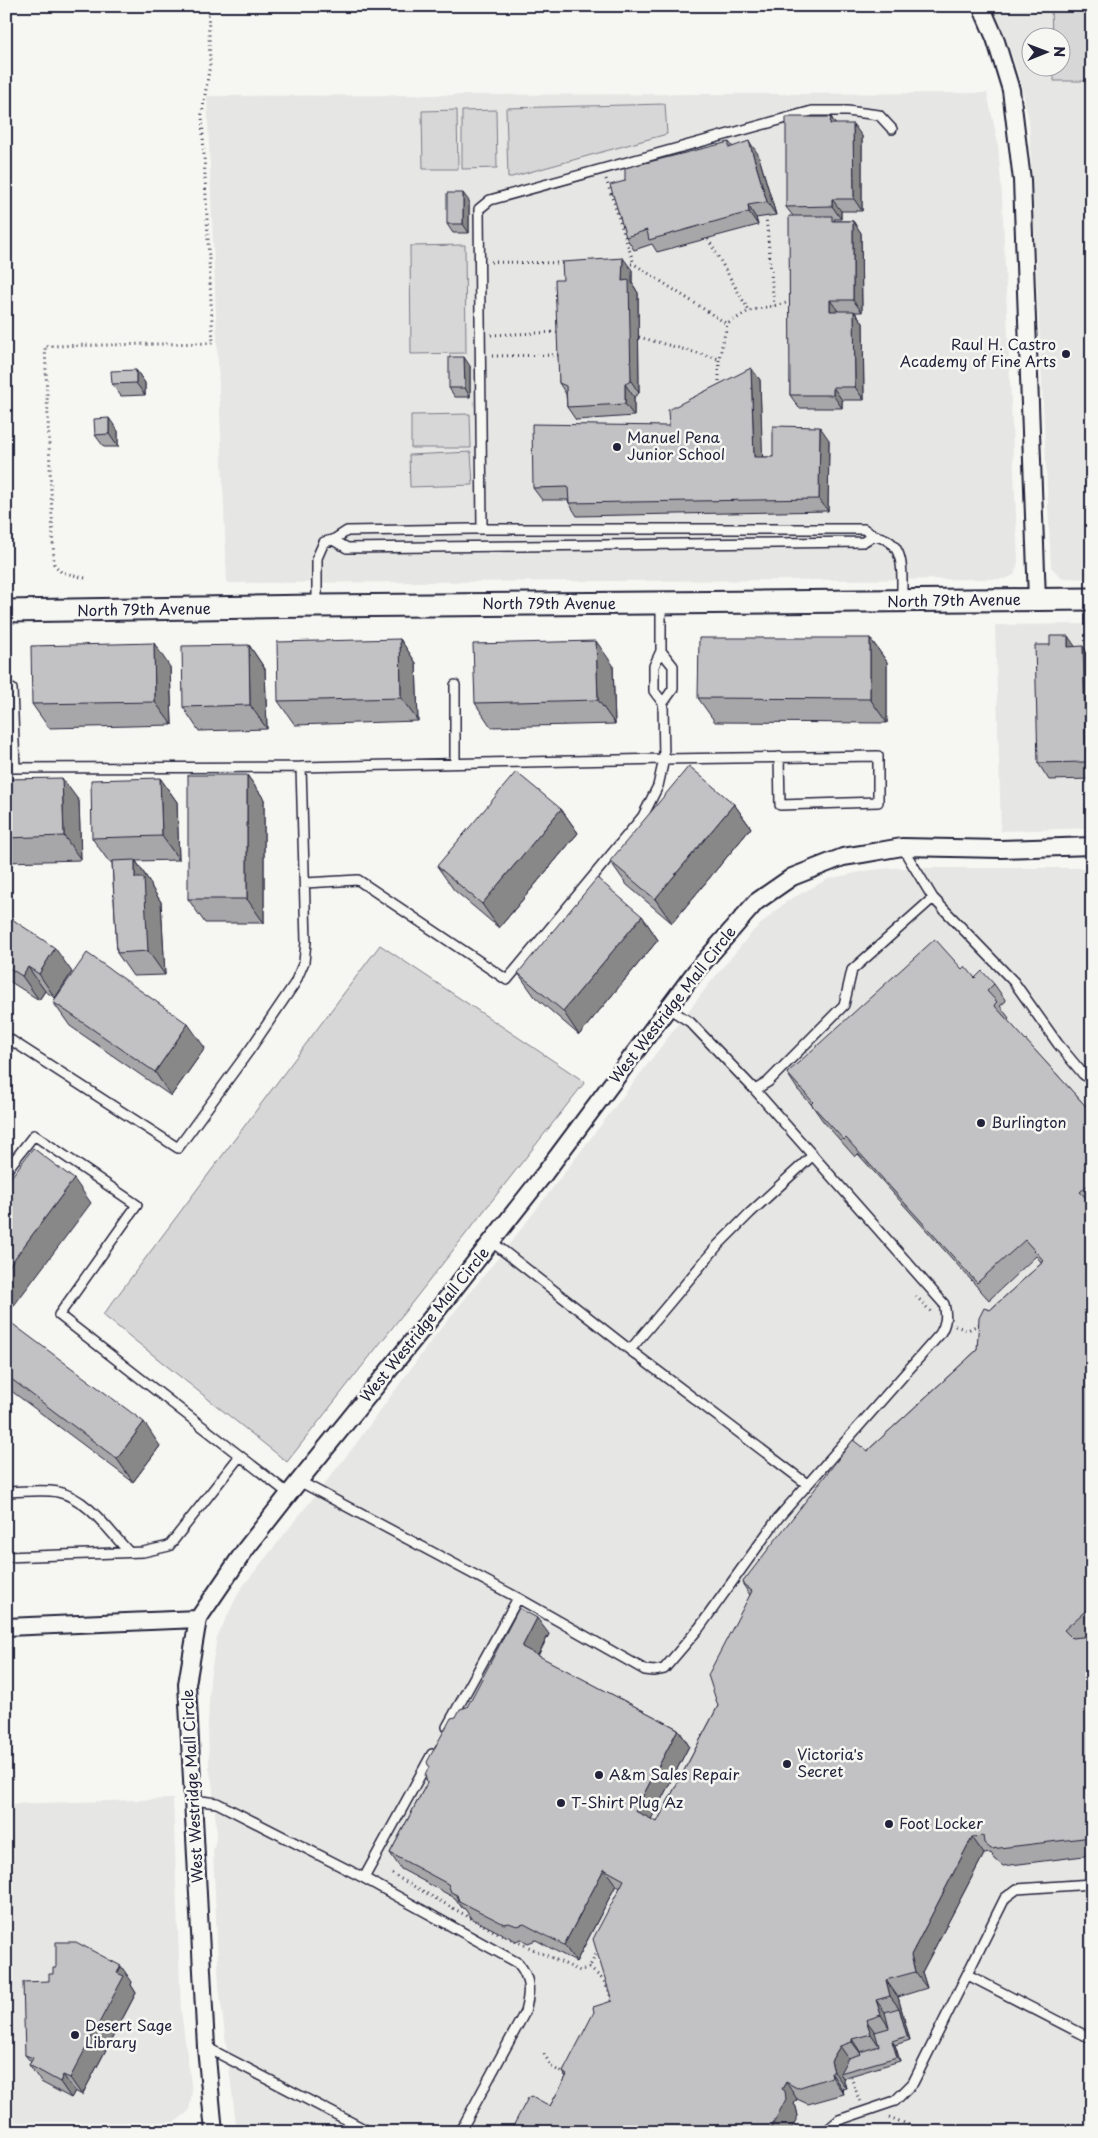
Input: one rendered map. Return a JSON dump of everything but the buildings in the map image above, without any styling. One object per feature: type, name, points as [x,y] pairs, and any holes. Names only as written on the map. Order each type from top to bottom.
[{"type":"street","points":[[981,6],[1007,72],[1015,114],[1022,180],[1037,600]]},
{"type":"street","name":"North 79th Avenue","points":[[6,611],[317,606],[1092,599]]},
{"type":"street","name":"West Westridge Mall Circle","points":[[214,2132],[206,2047],[187,1684],[198,1619],[245,1550],[492,1242],[668,1008],[728,933],[756,902],[792,878],[843,857],[902,847],[1002,849],[1092,846]]},
{"type":"street","points":[[6,1627],[198,1619]]},
{"type":"lane","points":[[482,529],[479,209],[490,200],[812,112],[847,111],[879,115],[892,129]]},
{"type":"lane","points":[[317,606],[317,558],[324,542],[333,540],[347,531],[482,529],[864,530],[874,536],[886,539],[896,547],[901,564],[902,601]]},
{"type":"lane","points":[[333,540],[347,548],[863,542],[874,536]]},
{"type":"lane","points":[[661,604],[661,651],[654,666],[654,691],[664,703]]},
{"type":"lane","points":[[304,883],[358,880],[507,980],[643,816],[658,786],[664,759],[664,703],[673,689],[673,666],[661,651]]},
{"type":"lane","points":[[455,685],[455,763]]},
{"type":"lane","points":[[12,689],[10,768],[301,766],[779,757],[878,756],[878,802],[780,805],[779,757]]},
{"type":"lane","points":[[6,1037],[178,1148],[251,1048],[295,983],[304,962],[306,942],[301,766]]},
{"type":"lane","points":[[902,847],[933,898],[1014,982],[1058,1044],[1083,1074],[1092,1081]]},
{"type":"lane","points":[[755,1090],[768,1082],[844,1005],[852,970],[933,898]]},
{"type":"lane","points":[[299,1481],[518,1598],[644,1670],[664,1669],[699,1628],[778,1518],[940,1334],[945,1326],[946,1314],[944,1304],[755,1090],[690,1022],[668,1008]]},
{"type":"lane","points":[[6,1171],[34,1135],[136,1205],[59,1315],[239,1457],[289,1494]]},
{"type":"lane","points":[[630,1350],[718,1246],[750,1213],[813,1155]]},
{"type":"lane","points":[[492,1242],[630,1350],[807,1484]]},
{"type":"lane","points":[[6,1557],[129,1552],[158,1550],[169,1546],[239,1457]]},
{"type":"lane","points":[[6,1492],[56,1492],[69,1496],[89,1510],[129,1552]]},
{"type":"lane","points":[[443,1734],[518,1598]]},
{"type":"lane","points":[[364,1878],[438,1743]]},
{"type":"lane","points":[[193,1800],[217,1803],[364,1878],[518,1963],[526,1972],[529,1997],[525,2012],[460,2132]]},
{"type":"lane","points":[[825,2132],[839,2120],[894,2101],[912,2083],[1005,1898],[1017,1889],[1092,1884]]},
{"type":"lane","points":[[968,1974],[1092,2039]]},
{"type":"lane","points":[[206,2047],[370,2132]]},
{"type":"path","points":[[85,578],[62,572],[54,564],[46,346],[213,343],[202,114],[210,64],[208,6]]},
{"type":"path","points":[[603,169],[634,264]]},
{"type":"path","points":[[766,216],[774,306]]},
{"type":"path","points":[[708,239],[749,311]]},
{"type":"path","points":[[480,262],[567,263]]},
{"type":"path","points":[[625,264],[634,264],[727,324]]},
{"type":"path","points":[[719,392],[720,359],[727,324],[749,311],[797,301]]},
{"type":"path","points":[[481,335],[565,332]]},
{"type":"path","points":[[639,337],[720,359]]},
{"type":"path","points":[[481,356],[566,355]]},
{"type":"path","points":[[968,1330],[989,1319]]},
{"type":"path","points":[[392,1874],[492,1930],[580,1971],[590,1968],[602,1943]]},
{"type":"path","points":[[590,1968],[605,1982],[611,1993],[611,2007]]},
{"type":"path","points":[[544,2054],[552,2067],[574,2080]]},
{"type":"path","points":[[848,2070],[860,2104],[926,2132]]},
{"type":"shaded area","name":"Raul H. Castro Academy of Fine Arts","points":[[989,6],[1092,6],[1092,579],[1062,578],[1051,567],[1029,121],[1020,79],[1005,36]]},
{"type":"shaded area","points":[[1051,6],[1092,6],[1092,81],[1054,81],[1054,78],[1070,78],[1070,28],[1052,28]]},
{"type":"shaded area","name":"Manuel Pena Junior School","points":[[987,93],[998,143],[1002,197],[1018,562],[1014,575],[1005,579],[227,583],[207,96]]},
{"type":"shaded area","points":[[665,104],[667,134],[508,178],[506,108]]},
{"type":"shaded area","points":[[457,110],[458,169],[423,169],[422,111]]},
{"type":"shaded area","points":[[496,110],[497,168],[462,169],[462,111]]},
{"type":"shaded area","points":[[465,245],[466,353],[411,354],[410,246]]},
{"type":"shaded area","points":[[470,414],[471,448],[411,448],[411,415]]},
{"type":"shaded area","points":[[471,452],[473,485],[410,487],[409,455]]},
{"type":"shaded area","points":[[1092,624],[1092,828],[1001,831],[995,625]]},
{"type":"shaded area","points":[[893,868],[1092,868],[1092,2132],[237,2132],[219,1987],[213,1851],[217,1834],[209,1767],[208,1724],[210,1678],[217,1637],[240,1590],[352,1449],[434,1337],[515,1237],[709,984],[754,930],[787,901],[828,879],[870,870]]},
{"type":"shaded area","points":[[380,945],[585,1082],[287,1462],[103,1315]]},
{"type":"shaded area","points":[[173,1799],[181,2011],[192,2092],[189,2111],[175,2122],[6,2122],[6,1804]]},
{"type":"place","name":"Raul H. Castro Academy of Fine Arts","points":[[1066,354]]},
{"type":"place","name":"Manuel Pena Junior School","points":[[617,447]]},
{"type":"place","name":"Burlington","points":[[981,1123]]},
{"type":"place","name":"Victoria's Secret","points":[[787,1764]]},
{"type":"place","name":"A&m Sales Repair","points":[[599,1775]]},
{"type":"place","name":"T-Shirt Plug Az","points":[[561,1803]]},
{"type":"place","name":"Foot Locker","points":[[889,1824]]},
{"type":"place","name":"Desert Sage Library","points":[[75,2035]]}]
